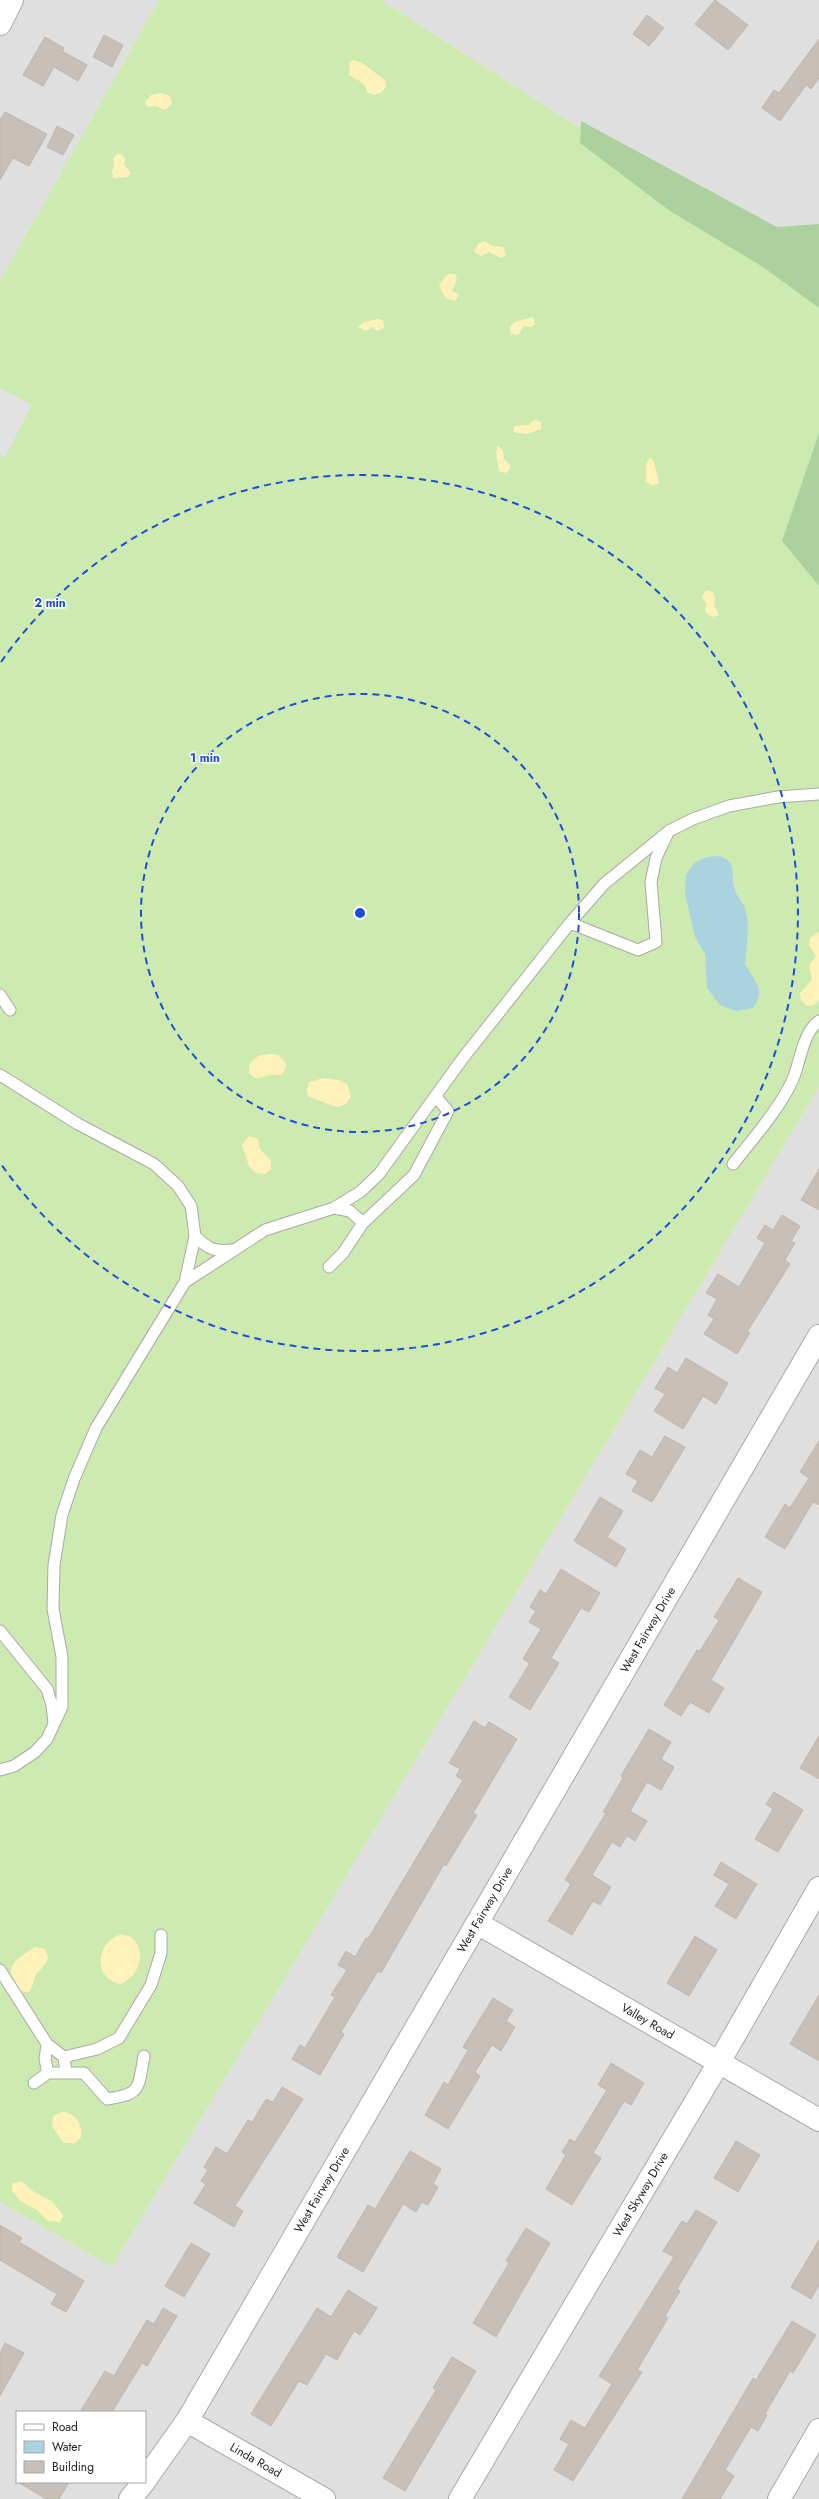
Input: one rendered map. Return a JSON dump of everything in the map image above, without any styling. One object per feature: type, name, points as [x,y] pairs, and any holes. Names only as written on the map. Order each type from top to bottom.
[{"type":"street","points":[[0,24],[12,0]]},
{"type":"street","name":"West Fairway Drive","points":[[146,2478],[187,2421],[819,1336]]},
{"type":"street","name":"West Skyway Drive","points":[[460,2499],[718,2064],[819,1888]]},
{"type":"street","name":"Valley Road","points":[[477,1923],[718,2064],[819,2120]]},
{"type":"street","name":"Linda Road","points":[[187,2421],[324,2499]]},
{"type":"street","points":[[779,2499],[819,2430]]},
{"type":"street","name":"West Fairway Drive","points":[[130,2499],[142,2483]]},
{"type":"lane","points":[[185,1282],[232,1250],[265,1230],[334,1208],[360,1192],[379,1174],[463,1058],[570,923],[604,884],[669,831],[693,819],[729,806],[778,797],[819,794]]},
{"type":"lane","points":[[570,923],[638,950],[656,942],[651,882],[656,858],[669,831]]},
{"type":"lane","points":[[0,995],[10,1010]]},
{"type":"lane","points":[[733,1164],[763,1126],[793,1080],[809,1034],[819,1021]]},
{"type":"lane","points":[[0,1075],[78,1124],[154,1164],[178,1186],[191,1206],[196,1236],[185,1282],[96,1428],[74,1479],[62,1515],[54,1565],[53,1609],[62,1657],[64,1693],[62,1707],[47,1739],[35,1752],[14,1766],[0,1770]]},
{"type":"lane","points":[[329,1268],[343,1253],[363,1223],[414,1175],[448,1111],[436,1097]]},
{"type":"lane","points":[[334,1208],[350,1211],[363,1223]]},
{"type":"lane","points":[[196,1236],[208,1248],[219,1252],[232,1250]]},
{"type":"lane","points":[[0,1631],[47,1689],[52,1705],[54,1725]]},
{"type":"lane","points":[[64,2057],[97,2049],[119,2038],[151,1985],[161,1953],[161,1935]]},
{"type":"lane","points":[[0,1970],[47,2044],[64,2057],[66,2072]]},
{"type":"lane","points":[[47,2044],[45,2059],[48,2073]]},
{"type":"lane","points":[[34,2083],[48,2073],[84,2073],[107,2099],[128,2096],[138,2086],[144,2056]]},
{"type":"shaded area","points":[[0,0],[159,0],[0,280]]},
{"type":"shaded area","points":[[381,0],[819,0],[819,282]]},
{"type":"shaded area","points":[[0,388],[32,405],[5,457],[0,455]]},
{"type":"shaded area","points":[[819,1087],[819,2499],[0,2499],[0,2202],[112,2267]]},
{"type":"green space","points":[[159,0],[381,0],[819,282],[819,1087],[112,2267],[0,2202],[0,280]]},
{"type":"green space","points":[[581,121],[777,227],[819,224],[819,308],[763,267],[670,211],[580,143]]},
{"type":"green space","points":[[819,433],[819,586],[782,541]]},
{"type":"sand","points":[[354,60],[367,66],[385,80],[386,87],[382,92],[374,95],[367,92],[363,83],[349,75],[350,62]]},
{"type":"sand","points":[[161,93],[170,96],[172,104],[165,110],[156,106],[148,107],[145,102],[151,95]]},
{"type":"sand","points":[[117,154],[121,154],[125,158],[124,165],[131,173],[127,177],[113,178],[113,159]]},
{"type":"sand","points":[[484,241],[493,246],[503,247],[506,255],[501,258],[489,252],[481,256],[474,252],[478,244]]},
{"type":"sand","points":[[448,274],[455,274],[457,280],[452,291],[459,295],[455,301],[446,299],[439,285]]},
{"type":"sand","points":[[533,317],[535,324],[531,327],[524,326],[518,335],[511,334],[510,327],[514,322]]},
{"type":"sand","points":[[377,319],[383,320],[384,328],[377,331],[372,327],[366,331],[358,327],[364,322]]},
{"type":"sand","points":[[534,420],[541,422],[541,429],[527,434],[513,432],[515,426],[528,425]]},
{"type":"sand","points":[[498,446],[503,450],[504,459],[511,467],[506,473],[499,471],[496,452]]},
{"type":"sand","points":[[650,457],[654,462],[659,483],[653,486],[646,482],[646,464]]},
{"type":"sand","points":[[706,590],[713,592],[715,597],[714,605],[719,615],[712,617],[705,612],[706,603],[702,597]]},
{"type":"sand","points":[[819,932],[819,1000],[814,1005],[807,1006],[801,1000],[800,993],[812,980],[809,965],[816,956],[809,945],[810,938]]},
{"type":"sand","points":[[275,1054],[283,1059],[286,1065],[283,1074],[259,1078],[252,1076],[249,1073],[249,1064],[258,1056]]},
{"type":"sand","points":[[324,1078],[338,1080],[347,1084],[351,1096],[347,1103],[339,1107],[333,1106],[308,1096],[307,1089],[309,1082]]},
{"type":"sand","points":[[249,1136],[258,1139],[260,1149],[271,1161],[271,1169],[265,1174],[256,1173],[249,1166],[242,1145]]},
{"type":"sand","points":[[119,1935],[134,1939],[138,1945],[140,1953],[136,1970],[130,1978],[121,1984],[112,1981],[105,1975],[100,1961],[106,1945],[111,1939]]},
{"type":"sand","points":[[35,1947],[45,1949],[48,1957],[47,1962],[37,1973],[29,1992],[23,1991],[18,1989],[12,1978],[12,1967],[19,1958]]},
{"type":"sand","points":[[62,2112],[71,2114],[80,2124],[81,2137],[75,2143],[63,2143],[52,2126],[53,2116]]},
{"type":"sand","points":[[21,2181],[34,2192],[52,2201],[63,2215],[60,2222],[48,2221],[37,2210],[20,2201],[12,2190],[12,2184]]},
{"type":"water","points":[[718,856],[724,858],[731,864],[735,890],[745,909],[748,923],[748,937],[745,964],[758,985],[759,990],[759,996],[753,1008],[736,1011],[720,1005],[707,988],[705,954],[695,937],[685,893],[686,875],[694,863],[707,857]]},
{"type":"building","points":[[715,0],[748,25],[728,50],[695,24]]},
{"type":"building","points":[[647,15],[664,28],[649,46],[633,34]]},
{"type":"building","points":[[104,35],[123,45],[112,67],[93,57]]},
{"type":"building","points":[[45,37],[64,48],[62,51],[87,65],[78,81],[54,67],[43,86],[23,75]]},
{"type":"building","points":[[819,39],[819,78],[811,89],[806,85],[780,121],[762,108],[774,90],[779,93]]},
{"type":"building","points":[[5,112],[47,134],[29,166],[13,158],[0,180],[0,120]]},
{"type":"building","points":[[57,126],[74,135],[63,155],[47,147]]},
{"type":"building","points":[[819,1169],[819,1210],[801,1200]]},
{"type":"building","points":[[782,1215],[800,1226],[791,1241],[795,1243],[785,1260],[790,1264],[747,1332],[750,1333],[737,1354],[704,1334],[714,1319],[708,1315],[717,1299],[706,1293],[718,1274],[739,1287],[765,1243],[757,1238],[765,1225],[773,1230]]},
{"type":"building","points":[[686,1358],[728,1383],[716,1404],[703,1396],[683,1429],[654,1411],[665,1394],[655,1388],[668,1367],[677,1373]]},
{"type":"building","points":[[665,1436],[685,1447],[652,1502],[632,1491],[638,1481],[626,1474],[640,1450],[652,1457]]},
{"type":"building","points":[[819,1441],[819,1505],[813,1502],[785,1549],[765,1537],[785,1504],[790,1508],[809,1478],[800,1472]]},
{"type":"building","points":[[600,1497],[623,1511],[607,1537],[626,1549],[616,1567],[574,1541]]},
{"type":"building","points":[[561,1569],[600,1593],[589,1612],[581,1608],[551,1658],[559,1663],[530,1710],[509,1697],[530,1663],[523,1659],[541,1629],[529,1622],[536,1611],[530,1607],[540,1590],[546,1594]]},
{"type":"building","points":[[738,1578],[762,1592],[711,1680],[724,1688],[709,1713],[690,1702],[681,1716],[664,1705],[697,1650],[700,1651],[719,1620],[714,1617]]},
{"type":"building","points":[[474,1721],[485,1728],[489,1722],[517,1739],[473,1813],[477,1815],[446,1866],[444,1864],[381,1973],[378,1971],[341,2032],[344,2034],[320,2075],[292,2059],[300,2045],[305,2048],[335,1997],[331,1995],[347,1970],[338,1965],[346,1951],[355,1957],[366,1938],[368,1939],[463,1780],[456,1776],[460,1769],[449,1763]]},
{"type":"building","points":[[649,1729],[671,1742],[661,1759],[674,1767],[661,1790],[647,1782],[630,1811],[647,1821],[635,1841],[627,1836],[620,1847],[612,1842],[592,1875],[611,1887],[600,1905],[593,1901],[572,1935],[548,1921],[571,1884],[565,1880],[606,1813],[603,1812],[623,1778],[621,1776]]},
{"type":"building","points":[[819,1736],[819,1779],[800,1768]]},
{"type":"building","points":[[774,1792],[803,1810],[778,1852],[755,1839],[773,1809],[766,1804]]},
{"type":"building","points":[[721,1862],[757,1884],[736,1919],[715,1906],[729,1884],[714,1875]]},
{"type":"building","points":[[695,1936],[717,1950],[689,1996],[667,1983]]},
{"type":"building","points":[[819,1995],[819,2061],[790,2044]]},
{"type":"building","points":[[493,1998],[513,2010],[506,2021],[515,2027],[501,2051],[492,2045],[475,2072],[480,2076],[448,2129],[425,2115],[444,2082],[448,2085],[468,2050],[463,2047]]},
{"type":"building","points":[[611,2063],[644,2083],[631,2105],[624,2101],[593,2153],[601,2158],[572,2205],[546,2189],[566,2155],[562,2152],[570,2139],[575,2142],[607,2090],[598,2085]]},
{"type":"building","points":[[282,2087],[303,2099],[235,2206],[243,2211],[234,2227],[194,2203],[206,2184],[201,2181],[208,2170],[204,2167],[216,2147],[227,2154],[248,2120],[252,2122],[266,2099],[273,2102]]},
{"type":"building","points":[[736,2141],[760,2155],[738,2192],[714,2178]]},
{"type":"building","points":[[410,2151],[441,2169],[433,2184],[438,2187],[428,2205],[422,2202],[416,2212],[403,2204],[363,2272],[337,2257],[368,2205],[375,2209]]},
{"type":"building","points":[[696,2210],[717,2222],[677,2289],[680,2291],[665,2316],[668,2318],[637,2370],[642,2372],[573,2481],[554,2470],[569,2444],[560,2439],[571,2420],[585,2428],[612,2384],[599,2376],[674,2257],[663,2251],[682,2221],[687,2224]]},
{"type":"building","points":[[0,2225],[22,2238],[19,2242],[84,2281],[66,2312],[51,2304],[57,2294],[0,2260]]},
{"type":"building","points":[[526,2228],[550,2243],[496,2337],[473,2323],[509,2263],[506,2261]]},
{"type":"building","points":[[819,2240],[819,2285],[811,2299],[791,2287]]},
{"type":"building","points":[[191,2243],[210,2254],[184,2297],[165,2286]]},
{"type":"building","points":[[348,2290],[377,2308],[360,2335],[354,2331],[337,2360],[326,2354],[307,2385],[299,2381],[271,2426],[251,2414],[317,2308],[331,2317]]},
{"type":"building","points":[[163,2308],[177,2316],[147,2366],[142,2363],[113,2411],[81,2411],[105,2371],[114,2376],[147,2320],[154,2324]]},
{"type":"building","points":[[792,2321],[816,2335],[793,2373],[790,2371],[765,2414],[767,2415],[758,2431],[751,2427],[725,2470],[734,2476],[720,2499],[682,2499],[753,2378],[756,2380]]},
{"type":"building","points":[[5,2343],[24,2353],[0,2396],[0,2353]]},
{"type":"building","points":[[452,2357],[476,2371],[405,2491],[383,2478],[436,2390],[433,2388]]},
{"type":"building","points":[[20,2483],[68,2483],[59,2499],[46,2499]]}]
